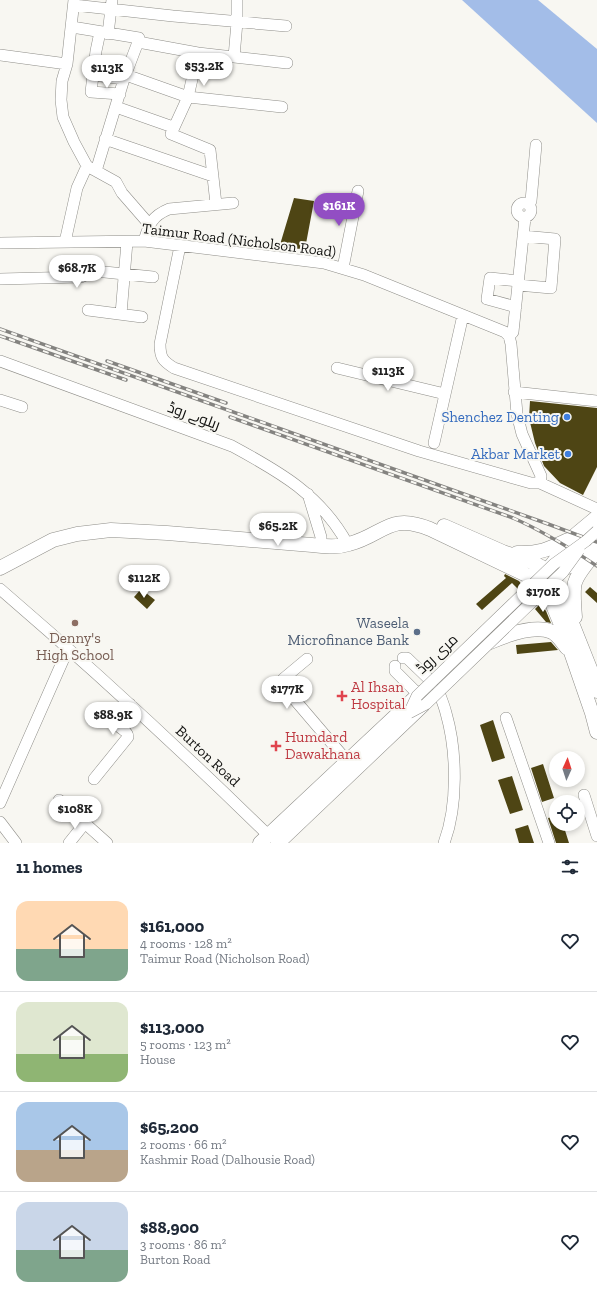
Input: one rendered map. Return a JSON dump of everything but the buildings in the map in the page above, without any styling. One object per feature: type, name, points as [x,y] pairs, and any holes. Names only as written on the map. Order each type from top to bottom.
[{"type":"main road","points":[[346,541],[364,532],[377,522],[400,516],[416,516],[429,519],[503,552],[532,562],[563,597],[597,691]]},
{"type":"main road","name":"مری روڈ","points":[[269,841],[435,686],[546,579],[585,540],[597,517]]},
{"type":"main road","points":[[0,558],[57,530],[82,525],[113,522],[321,541]]},
{"type":"main road","points":[[0,568],[16,558],[53,540],[77,534],[111,530],[346,541],[404,522],[413,523],[430,529],[546,579]]},
{"type":"main road","points":[[503,552],[536,553],[585,540]]},
{"type":"main road","name":"مری روڈ","points":[[269,841],[347,761],[418,694],[435,686],[488,643],[546,579],[585,540]]},
{"type":"main road","points":[[576,631],[573,593],[574,583],[578,574],[597,551]]},
{"type":"main road","points":[[546,579],[550,598],[573,656],[597,732]]},
{"type":"main road","points":[[488,643],[517,633],[547,630],[556,636],[573,656]]},
{"type":"street","points":[[234,57],[237,0]]},
{"type":"street","points":[[149,224],[122,193],[116,182],[92,169],[74,142],[63,118],[61,93],[62,80],[67,64],[74,3],[111,5],[237,22],[286,26]]},
{"type":"street","points":[[111,5],[93,75],[92,93],[120,94]]},
{"type":"street","points":[[65,242],[76,188],[92,169],[105,139],[139,38],[72,27]]},
{"type":"street","points":[[138,42],[198,53],[288,63]]},
{"type":"street","points":[[198,53],[188,97],[171,134],[210,150],[216,204]]},
{"type":"street","points":[[0,55],[67,64]]},
{"type":"street","points":[[93,75],[125,77],[188,97],[282,107]]},
{"type":"street","points":[[116,107],[170,126]]},
{"type":"street","points":[[105,139],[213,176]]},
{"type":"street","points":[[536,145],[531,201],[529,205],[521,204],[518,206],[518,214],[525,218],[513,332],[509,336],[513,358],[514,392],[522,434],[541,476],[540,483]]},
{"type":"street","points":[[343,268],[358,190]]},
{"type":"street","points":[[144,242],[149,224],[160,213],[170,209],[233,203]]},
{"type":"street","points":[[516,307],[487,299],[490,278],[551,288],[556,239],[523,236]]},
{"type":"street","points":[[121,314],[127,242]]},
{"type":"street","name":"Taimur Road (Nicholson Road)","points":[[0,243],[144,242],[305,260],[343,268],[364,275],[505,332],[509,336]]},
{"type":"street","points":[[180,246],[160,344],[160,355],[167,364],[174,368],[418,451],[531,483],[540,483],[597,509]]},
{"type":"street","points":[[0,280],[81,277],[94,272],[153,277]]},
{"type":"street","points":[[88,310],[142,317]]},
{"type":"street","points":[[434,443],[463,315]]},
{"type":"street","name":"ریلوے روڈ","points":[[0,361],[232,446],[261,462],[308,493],[330,517],[346,541]]},
{"type":"street","points":[[337,368],[445,394]]},
{"type":"street","points":[[514,392],[597,401]]},
{"type":"street","points":[[0,400],[22,407]]},
{"type":"street","points":[[308,493],[321,541]]},
{"type":"street","points":[[269,841],[409,712],[417,696],[500,615],[554,564],[597,531]]},
{"type":"street","name":"Burton Road","points":[[0,589],[130,704],[204,772],[269,841]]},
{"type":"street","points":[[0,803],[68,649]]},
{"type":"street","points":[[418,694],[395,671],[399,662],[407,658],[435,686],[447,713],[452,751],[454,796],[450,827],[444,843]]},
{"type":"street","points":[[306,659],[284,679],[283,686],[347,761]]},
{"type":"street","points":[[94,779],[127,740],[128,733],[117,725],[116,722],[130,704]]},
{"type":"street","points":[[506,718],[549,843]]},
{"type":"street","points":[[585,798],[597,836]]},
{"type":"street","points":[[59,800],[107,843]]},
{"type":"street","points":[[0,822],[14,842]]},
{"type":"street","points":[[69,843],[85,823]]},
{"type":"water","points":[[462,0],[538,0],[597,49],[597,123]]},
{"type":"railway","points":[[0,329],[597,542]]},
{"type":"railway","points":[[0,336],[15,341]]},
{"type":"railway","points":[[9,339],[126,380]]},
{"type":"railway","points":[[107,361],[226,403]]},
{"type":"railway","points":[[230,417],[513,518],[535,528],[597,566]]},
{"type":"place","name":"Shenchez Denting","points":[[567,417]]},
{"type":"place","name":"Akbar Market","points":[[568,454]]},
{"type":"place","name":"Denny's High School","points":[[75,623]]},
{"type":"place","name":"Waseela Microfinance Bank","points":[[417,632]]},
{"type":"place","name":"Al Ihsan Hospital","points":[[342,696]]},
{"type":"place","name":"Humdard Dawakhana","points":[[276,746]]}]
